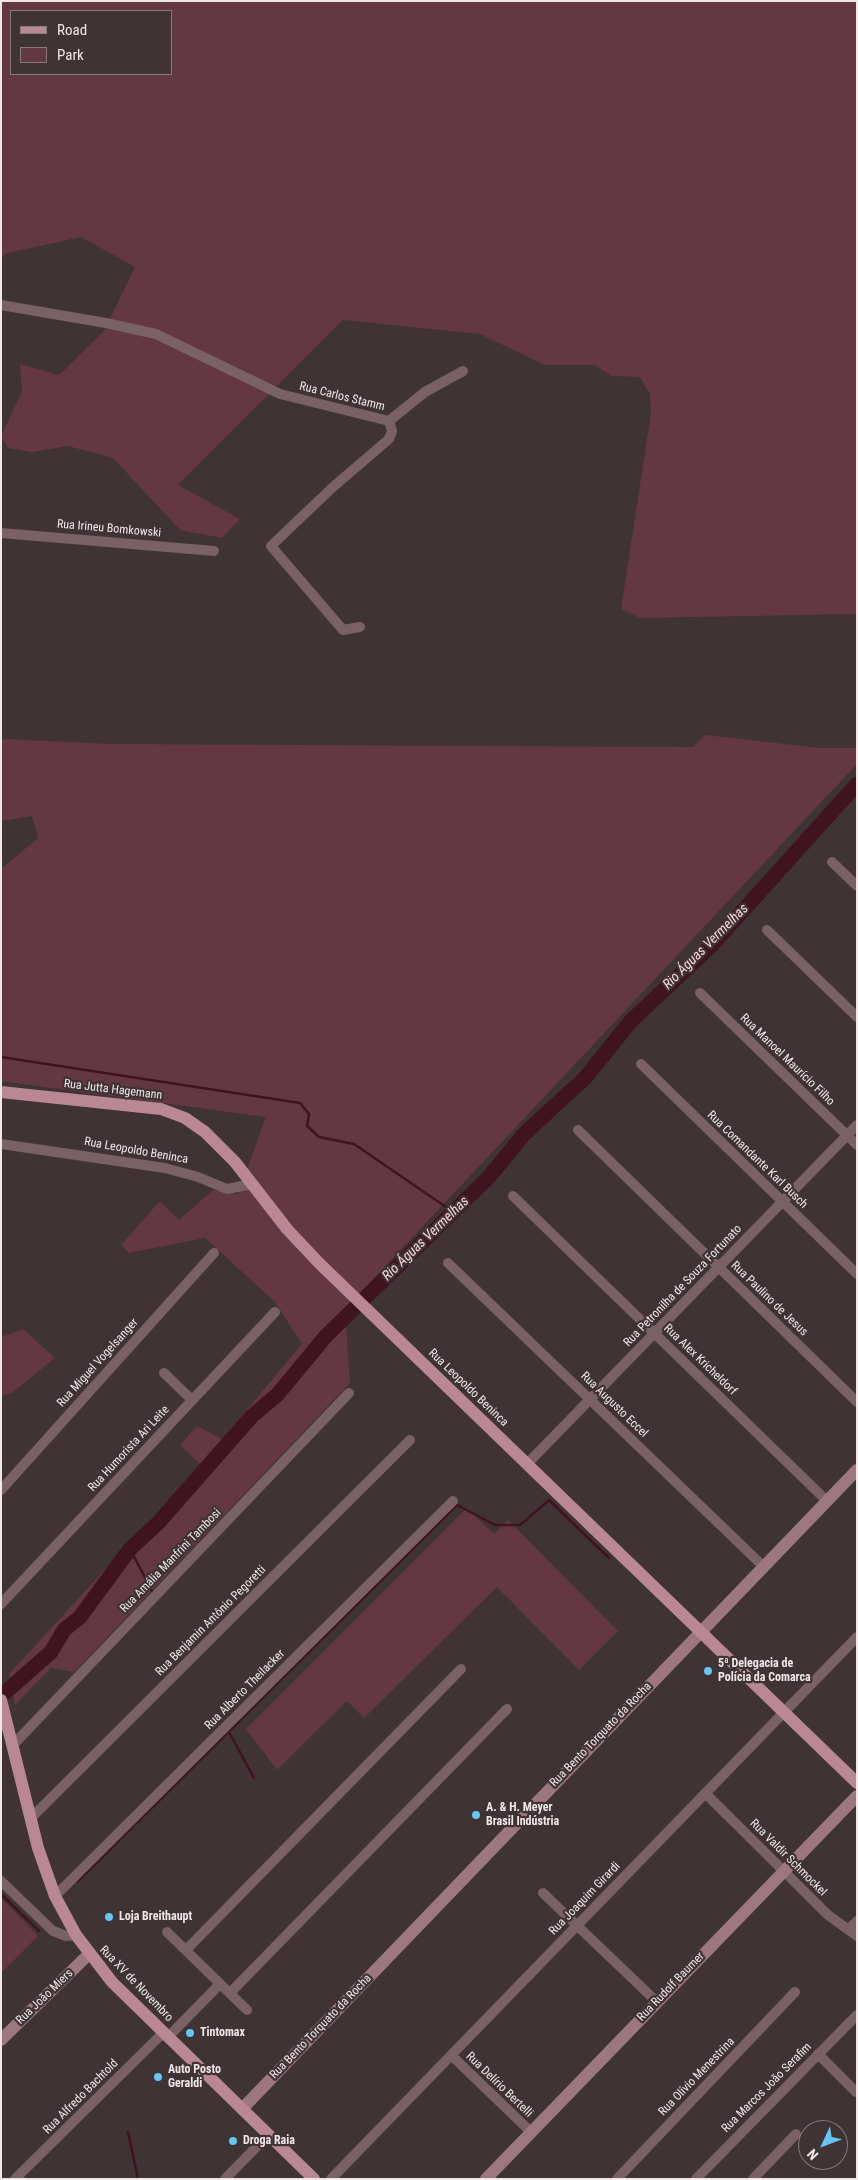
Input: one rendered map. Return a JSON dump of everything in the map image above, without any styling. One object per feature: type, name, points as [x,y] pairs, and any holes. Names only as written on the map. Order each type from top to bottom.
[{"type":"main road","name":"Rua Jutta Hagemann","points":[[1,1092],[144,1106],[175,1114],[194,1124],[215,1140],[252,1184]]},
{"type":"main road","name":"Rua Leopoldo Beninca","points":[[252,1184],[301,1245],[857,1783]]},
{"type":"main road","name":"Rua XV de Novembro","points":[[2,1705],[42,1862],[55,1896],[88,1954],[112,1982],[314,2179]]},
{"type":"street","name":"Rua Carlos Stamm","points":[[1,305],[106,323],[156,334],[280,394],[389,421],[392,431],[389,439],[311,506],[271,546],[343,630],[360,627]]},
{"type":"street","points":[[389,421],[426,392],[463,371]]},
{"type":"street","name":"Rua Irineu Bomkowski","points":[[1,533],[214,551]]},
{"type":"street","points":[[832,862],[857,886]]},
{"type":"street","points":[[767,930],[857,1017]]},
{"type":"street","name":"Rua Manoel Maurício Filho","points":[[700,993],[857,1145]]},
{"type":"street","name":"Rua Comandante Karl Busch","points":[[641,1064],[857,1274]]},
{"type":"street","name":"Rua Petronilha de Souza Fortunato","points":[[527,1464],[857,1125]]},
{"type":"street","name":"Rua Paulino de Jesus","points":[[578,1130],[857,1402]]},
{"type":"street","name":"Rua Leopoldo Beninca","points":[[1,1144],[165,1168],[198,1177],[227,1189],[252,1184]]},
{"type":"street","name":"Rua Alex Kricheldorf","points":[[513,1196],[827,1501]]},
{"type":"street","name":"Rua Miguel Vogelsanger","points":[[1,1490],[214,1253]]},
{"type":"street","name":"Rua Augusto Eccel","points":[[448,1263],[763,1566]]},
{"type":"street","name":"Rua Humorista Ari Leite","points":[[1,1604],[274,1312]]},
{"type":"street","points":[[164,1373],[192,1400]]},
{"type":"street","name":"Rua Amália Manfrini Tambosi","points":[[12,1746],[348,1393]]},
{"type":"street","name":"Rua Benjamin Antônio Pegoretti","points":[[30,1819],[410,1440]]},
{"type":"street","name":"Rua Bento Torquato da Rocha","points":[[242,2109],[700,1630],[857,1470]]},
{"type":"street","name":"Rua Alberto Theilacker","points":[[55,1896],[453,1501]]},
{"type":"street","name":"Rua Joaquim Girardi","points":[[331,2179],[857,1638]]},
{"type":"street","points":[[186,1950],[461,1669]]},
{"type":"street","points":[[230,1993],[507,1709]]},
{"type":"street","name":"Rua Valdir Schmockel","points":[[706,1793],[828,1915],[857,1936]]},
{"type":"street","name":"Rua Rudolf Baumer","points":[[486,2179],[857,1796]]},
{"type":"street","points":[[1,1881],[53,1930],[66,1936],[76,1935]]},
{"type":"street","points":[[543,1893],[657,2002]]},
{"type":"street","points":[[849,1929],[857,1921]]},
{"type":"street","points":[[167,1932],[247,2010]]},
{"type":"street","name":"Rua João Miers","points":[[1,2040],[88,1954]]},
{"type":"street","name":"Rua Alfredo Bachtold","points":[[15,2179],[220,1984]]},
{"type":"street","name":"Rua Olívio Menestrina","points":[[618,2179],[795,1992]]},
{"type":"street","name":"Rua Marcos João Serafim","points":[[696,2179],[857,2015]]},
{"type":"street","points":[[818,2054],[856,2092]]},
{"type":"street","name":"Rua Delírio Bertelli","points":[[451,2055],[531,2132]]},
{"type":"street","points":[[225,2179],[269,2134]]},
{"type":"street","points":[[753,2179],[796,2134]]},
{"type":"green space","points":[[1,1],[857,1],[857,614],[640,618],[621,609],[651,413],[650,394],[640,377],[611,376],[595,365],[545,365],[480,334],[343,320],[178,485],[240,519],[222,538],[180,530],[113,458],[68,446],[32,452],[8,448],[1,436],[22,392],[20,364],[59,375],[104,331],[135,267],[81,237],[7,253],[1,257]]},
{"type":"green space","points":[[705,735],[820,748],[857,748],[857,764],[345,1309],[350,1383],[74,1672],[51,1668],[15,1705],[9,1674],[201,1465],[180,1445],[197,1426],[222,1439],[302,1344],[275,1302],[205,1238],[129,1253],[121,1245],[160,1201],[179,1220],[213,1190],[238,1194],[266,1117],[1,1081],[1,869],[38,838],[32,816],[1,821],[1,741],[4,739],[111,744],[693,747]]},
{"type":"green space","points":[[23,1329],[55,1358],[13,1392],[1,1396],[1,1337]]},
{"type":"green space","points":[[467,1508],[494,1534],[508,1520],[618,1631],[579,1670],[497,1587],[364,1718],[347,1701],[277,1770],[246,1729]]},
{"type":"green space","points":[[1,1898],[38,1936],[1,1973]]},
{"type":"waterway","name":"Rio Águas Vermelhas","points":[[1,1696],[51,1652],[64,1630],[80,1617],[130,1549],[158,1523],[252,1416],[277,1395],[326,1336],[489,1177],[524,1134],[585,1078],[631,1021],[712,945],[857,784]]},
{"type":"waterway","points":[[1,1057],[300,1103],[309,1114],[307,1126],[319,1137],[354,1144],[446,1207],[456,1209]]},
{"type":"waterway","points":[[78,1881],[457,1505],[495,1525],[520,1525],[549,1500],[609,1558]]},
{"type":"waterway","points":[[130,1549],[152,1591]]},
{"type":"waterway","points":[[229,1732],[254,1778]]},
{"type":"waterway","points":[[1,1894],[39,1931]]},
{"type":"waterway","points":[[128,2132],[138,2179]]},
{"type":"place","name":"5ª Delegacia de Polícia da Comarca","points":[[708,1671]]},
{"type":"place","name":"A. & H. Meyer Brasil Indústria","points":[[476,1815]]},
{"type":"place","name":"Loja Breithaupt","points":[[109,1917]]},
{"type":"place","name":"Tintomax","points":[[190,2033]]},
{"type":"place","name":"Auto Posto Geraldi","points":[[158,2077]]},
{"type":"place","name":"Droga Raia","points":[[233,2141]]}]
